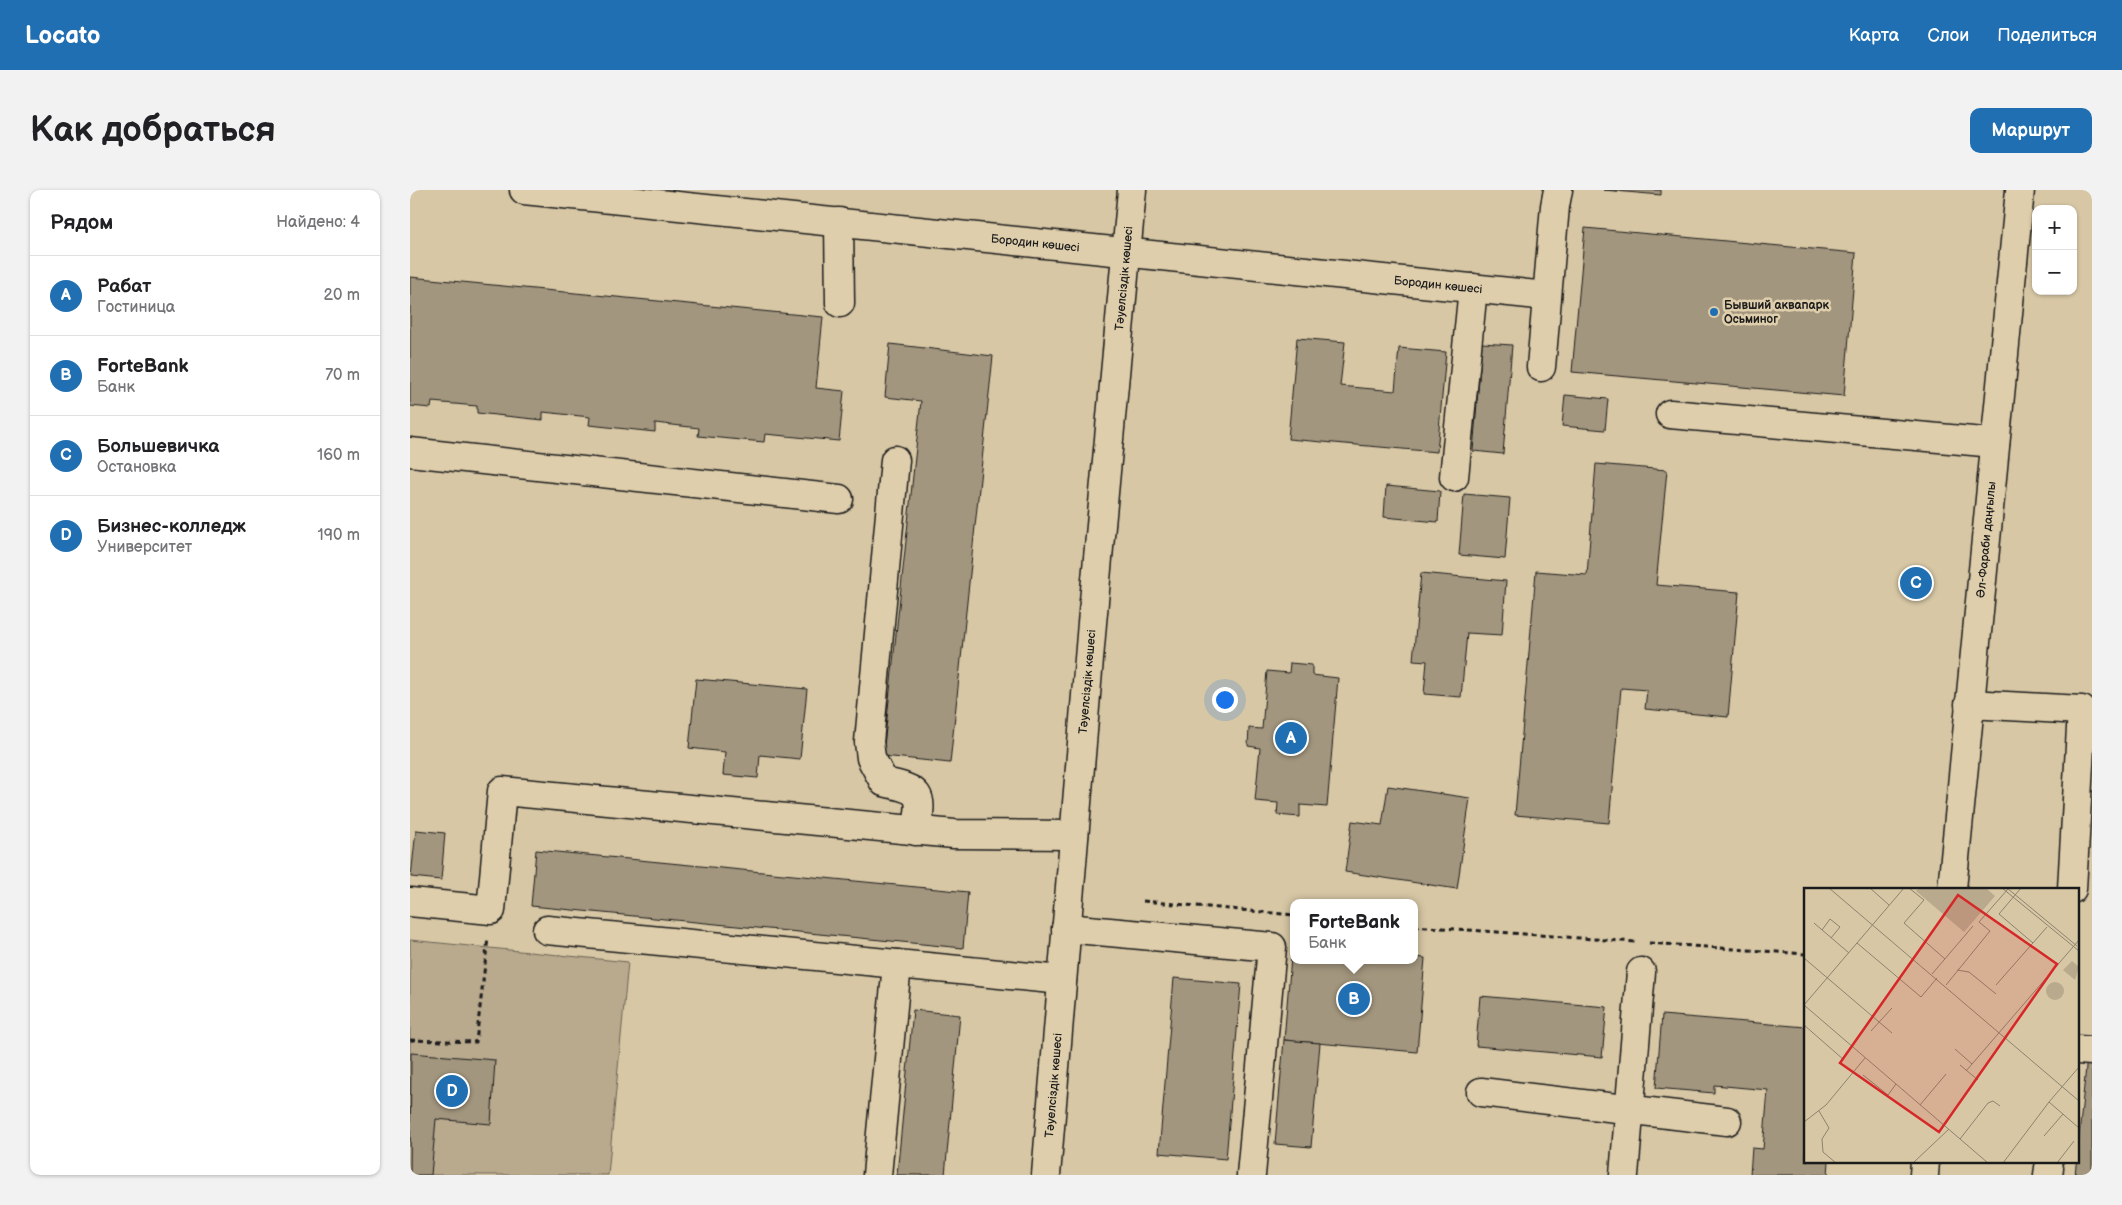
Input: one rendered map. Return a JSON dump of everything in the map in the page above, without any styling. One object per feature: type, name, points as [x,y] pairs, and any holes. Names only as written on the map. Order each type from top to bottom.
[{"type":"main road","name":"Бородин көшесі","points":[[524,190],[1547,296]]},
{"type":"main road","name":"Тәуелсіздік көшесі","points":[[1046,1175],[1074,835],[1125,251],[1132,190]]},
{"type":"main road","points":[[1541,367],[1558,190]]},
{"type":"main road","name":"Әл-Фараби даңғылы","points":[[1952,888],[2020,190]]},
{"type":"main road","points":[[839,222],[840,303]]},
{"type":"main road","points":[[1454,477],[1473,288]]},
{"type":"main road","points":[[1670,414],[1995,443]]},
{"type":"main road","points":[[410,452],[839,499]]},
{"type":"main road","points":[[895,460],[869,742],[871,758],[884,782],[910,787],[916,792],[920,806],[916,830]]},
{"type":"main road","points":[[1969,704],[2082,710],[2072,888]]},
{"type":"main road","points":[[410,902],[491,910],[502,791],[954,834],[1074,835]]},
{"type":"main road","points":[[1066,928],[1272,947],[1251,1175]]},
{"type":"main road","points":[[547,930],[1062,980]]},
{"type":"main road","points":[[877,1175],[897,964]]},
{"type":"main road","points":[[1624,1175],[1641,972]]},
{"type":"main road","points":[[1481,1092],[1727,1121]]},
{"type":"main road","points":[[1924,1175],[1925,1162]]},
{"type":"path","points":[[1143,901],[1290,915]]},
{"type":"path","points":[[410,1040],[476,1042],[491,910]]},
{"type":"path","points":[[1418,926],[1638,942]]},
{"type":"path","points":[[1648,943],[1804,954]]},
{"type":"shaded area","points":[[410,940],[628,962],[608,1175],[410,1175]]},
{"type":"building","points":[[1603,190],[1661,190],[1661,195]]},
{"type":"building","name":"Бывший аквапарк Осьминог","points":[[1585,228],[1856,253],[1844,396],[1572,372]]},
{"type":"building","points":[[410,277],[823,317],[816,388],[844,391],[839,441],[765,434],[764,442],[698,436],[699,428],[655,423],[655,432],[589,425],[590,417],[543,412],[543,420],[477,413],[477,406],[432,402],[431,408],[410,406]]},
{"type":"building","points":[[1297,338],[1345,342],[1340,386],[1395,391],[1399,348],[1446,352],[1437,452],[1288,439]]},
{"type":"building","points":[[1482,343],[1512,345],[1503,454],[1473,451]]},
{"type":"building","points":[[890,344],[993,356],[950,763],[883,756],[921,401],[885,397]]},
{"type":"building","points":[[1565,395],[1608,399],[1605,430],[1562,426]]},
{"type":"building","points":[[1596,464],[1667,470],[1656,585],[1739,592],[1728,717],[1645,709],[1647,690],[1621,688],[1609,823],[1515,815],[1536,571],[1587,575]]},
{"type":"building","points":[[1386,486],[1440,491],[1438,522],[1384,517]]},
{"type":"building","points":[[1464,494],[1510,498],[1505,559],[1459,555]]},
{"type":"building","points":[[1421,573],[1506,581],[1502,635],[1467,633],[1461,697],[1424,694],[1427,661],[1413,660]]},
{"type":"building","points":[[1290,663],[1312,665],[1312,675],[1338,678],[1327,807],[1300,805],[1300,817],[1277,815],[1278,803],[1255,801],[1260,748],[1248,746],[1249,728],[1262,729],[1267,671],[1289,673]]},
{"type":"building","points":[[696,679],[807,689],[800,759],[760,755],[758,778],[723,775],[725,752],[689,748]]},
{"type":"building","points":[[1388,786],[1470,798],[1457,889],[1345,872],[1352,821],[1382,825]]},
{"type":"building","points":[[416,830],[445,833],[441,880],[411,877]]},
{"type":"building","points":[[536,850],[968,892],[963,948],[531,906]]},
{"type":"building","points":[[1418,957],[1425,958],[1417,1052],[1284,1040],[1290,964],[1418,964]]},
{"type":"building","points":[[1174,978],[1241,984],[1226,1159],[1159,1153]]},
{"type":"building","points":[[1480,996],[1607,1007],[1602,1057],[1476,1046]]},
{"type":"building","points":[[913,1010],[960,1015],[945,1175],[897,1175]]},
{"type":"building","points":[[1662,1015],[1804,1027],[1804,1162],[1829,1162],[1828,1175],[1750,1175],[1752,1148],[1763,1149],[1768,1090],[1714,1085],[1714,1093],[1656,1088]]},
{"type":"building","points":[[1284,1040],[1320,1043],[1311,1147],[1275,1144]]},
{"type":"building","points":[[411,1053],[495,1060],[491,1124],[436,1119],[431,1175],[410,1175]]},
{"type":"building","points":[[2087,1057],[2092,1058],[2092,1175],[2075,1175],[2076,1162],[2080,1162],[2080,1126]]},
{"type":"place","name":"Бывший аквапарк Осьминог","points":[[1714,312]]},
{"type":"place","name":"Большевичка","points":[[1916,583]]},
{"type":"place","name":"Рабат","points":[[1291,738]]},
{"type":"place","name":"ForteBank","points":[[1354,999]]},
{"type":"place","name":"Бизнес-колледж","points":[[452,1091]]}]
